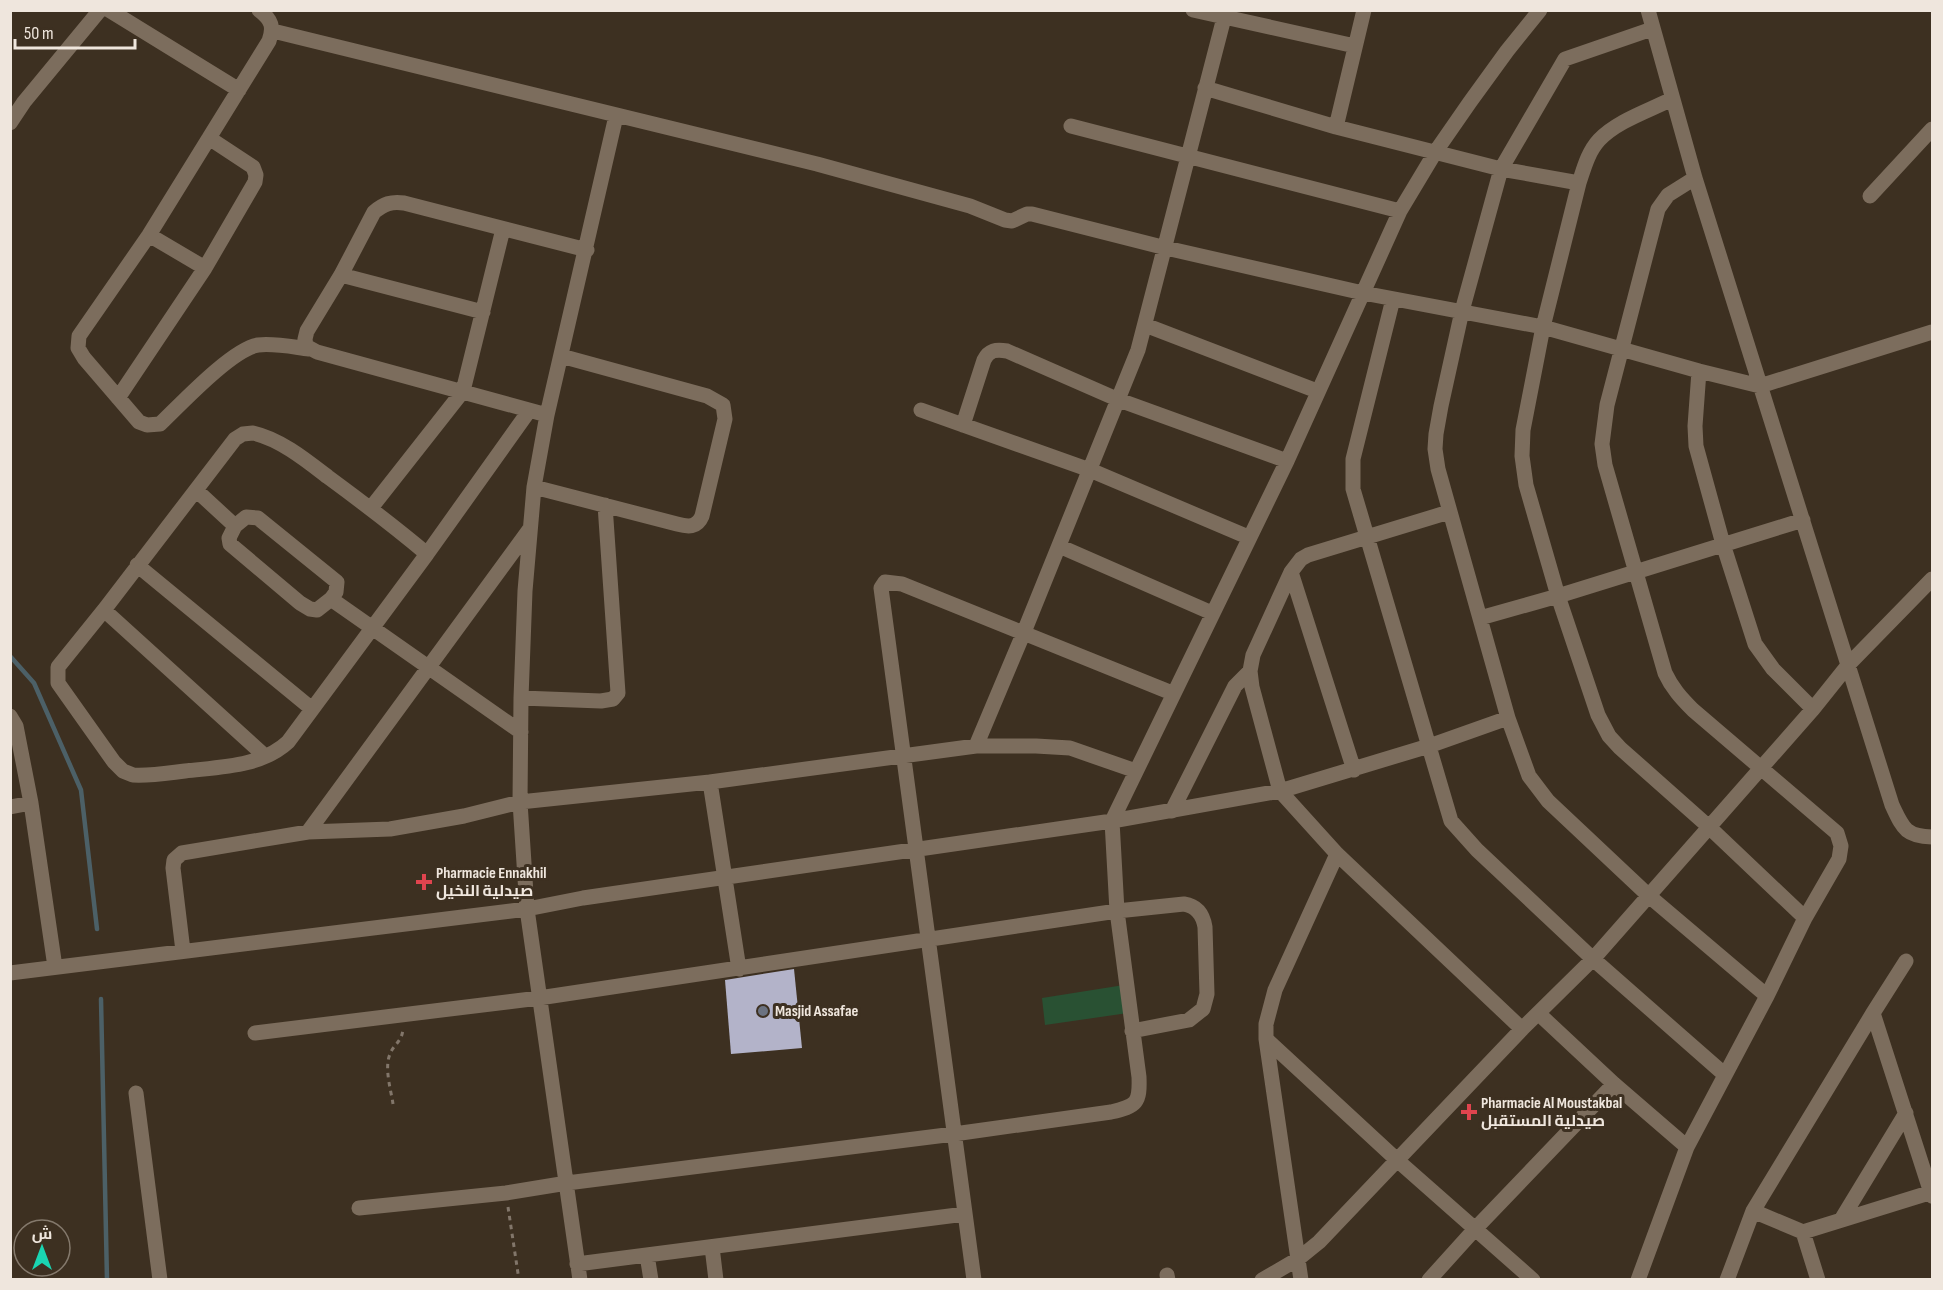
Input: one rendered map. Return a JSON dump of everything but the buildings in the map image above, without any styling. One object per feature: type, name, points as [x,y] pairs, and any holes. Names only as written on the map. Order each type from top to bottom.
[{"type":"street","points":[[10,123],[17,105],[100,10]]},
{"type":"street","points":[[109,10],[239,90]]},
{"type":"street","points":[[260,10],[272,23],[273,31],[269,41],[149,235],[79,336],[78,348],[84,358],[139,422],[147,425],[160,424],[211,376],[245,350],[256,345],[309,349],[547,415]]},
{"type":"street","points":[[1193,10],[1225,14],[1355,46]]},
{"type":"street","points":[[1336,127],[1364,10]]},
{"type":"street","points":[[1648,10],[1695,178],[1892,804],[1905,831],[1912,835],[1932,837]]},
{"type":"street","points":[[359,1208],[506,1193],[567,1183],[954,1134],[1129,1108],[1138,1100],[1140,1094],[1117,910],[1112,821],[1172,693],[1287,461],[1400,211],[1436,151],[1538,11]]},
{"type":"street","points":[[976,746],[1138,350],[1225,14]]},
{"type":"street","points":[[1653,29],[1565,58],[1501,169],[1462,311],[1436,434],[1435,449],[1449,512],[1508,718],[1529,776],[1535,786],[1649,896],[1767,996]]},
{"type":"street","points":[[273,31],[827,166],[970,206],[1005,220],[1012,221],[1032,214],[1166,248],[1363,293],[1543,327],[1760,386],[1932,332]]},
{"type":"street","points":[[1204,88],[1336,127],[1501,169],[1579,183]]},
{"type":"street","points":[[1672,99],[1618,126],[1597,142],[1587,160],[1579,183],[1543,327],[1523,430],[1522,456],[1526,485],[1558,596],[1598,715],[1608,736],[1805,918]]},
{"type":"street","points":[[616,116],[587,250],[547,415],[534,488],[525,591],[521,698],[520,802],[527,909],[578,1272],[647,1255],[965,1214]]},
{"type":"street","points":[[1071,126],[1400,211]]},
{"type":"street","points":[[1870,196],[1932,129]]},
{"type":"street","points":[[118,398],[205,268],[249,196],[256,175],[253,167],[209,138]]},
{"type":"street","points":[[1638,1280],[1688,1147],[1805,918],[1839,859],[1840,839],[1837,833],[1693,710],[1670,683],[1605,465],[1602,444],[1607,405],[1658,209],[1668,195],[1695,178]]},
{"type":"street","points":[[309,349],[305,342],[307,331],[341,275],[374,212],[384,204],[404,203],[587,250]]},
{"type":"street","points":[[371,508],[463,392],[503,230]]},
{"type":"street","points":[[149,235],[205,268]]},
{"type":"street","points":[[341,275],[483,312]]},
{"type":"street","points":[[1394,299],[1353,459],[1353,489],[1448,811],[1456,829],[1593,959],[1724,1074]]},
{"type":"street","points":[[1145,325],[1317,391]]},
{"type":"street","points":[[963,425],[984,360],[994,350],[1007,351],[1119,400],[1287,461]]},
{"type":"street","points":[[534,488],[677,524],[687,526],[697,524],[702,516],[725,411],[718,400],[707,396],[561,357]]},
{"type":"street","points":[[1699,371],[1696,446],[1723,544],[1755,644],[1773,669],[1813,709]]},
{"type":"street","points":[[921,410],[1090,471],[1248,537]]},
{"type":"street","points":[[427,554],[371,508],[304,458],[264,435],[243,434],[235,439],[58,667],[58,683],[108,754],[123,771],[134,775],[142,776],[240,764],[280,749],[288,742],[373,628],[427,554],[529,411]]},
{"type":"street","points":[[196,490],[235,526]]},
{"type":"street","points":[[521,698],[601,701],[613,699],[618,693],[605,505]]},
{"type":"street","points":[[1449,512],[1301,559],[1291,572],[1253,655],[1250,671],[1252,687],[1280,791],[1336,854],[1522,1029]]},
{"type":"street","points":[[246,517],[258,518],[337,582],[336,592],[331,598],[316,610],[300,603],[230,544],[229,538],[235,526],[246,517]]},
{"type":"street","points":[[1480,618],[1803,520]]},
{"type":"street","points":[[308,832],[529,530]]},
{"type":"street","points":[[1059,546],[1212,613]]},
{"type":"street","points":[[137,565],[312,709]]},
{"type":"street","points":[[1291,572],[1354,770]]},
{"type":"street","points":[[1262,1280],[1298,1259],[1319,1242],[1522,1029],[1593,959],[1813,709],[1849,664],[1932,579]]},
{"type":"street","points":[[974,1280],[902,755],[882,602],[883,585],[889,582],[902,584],[1172,693]]},
{"type":"street","points":[[331,598],[521,732]]},
{"type":"street","points":[[104,610],[265,756]]},
{"type":"street","points":[[1172,811],[1235,686],[1250,671]]},
{"type":"street","points":[[10,716],[16,726],[31,803],[55,967]]},
{"type":"street","points":[[10,973],[527,909],[583,898],[1172,811],[1280,791],[1429,746],[1508,718]]},
{"type":"street","points":[[183,951],[173,868],[177,856],[308,832],[390,829],[464,816],[520,802],[710,782],[976,746],[1070,748],[1136,771]]},
{"type":"street","points":[[710,782],[739,969]]},
{"type":"street","points":[[10,807],[31,803]]},
{"type":"street","points":[[1301,1280],[1266,1039],[1266,1024],[1275,990],[1336,854]]},
{"type":"street","points":[[255,1033],[539,998],[1117,910],[1191,905],[1203,918],[1207,994],[1203,1009],[1189,1020],[1132,1031]]},
{"type":"street","points":[[1727,1280],[1753,1211],[1906,962]]},
{"type":"street","points":[[1538,1013],[1614,1084],[1688,1147]]},
{"type":"street","points":[[1753,1211],[1803,1232],[1932,1194],[1873,1013]]},
{"type":"street","points":[[1266,1039],[1397,1160],[1533,1280]]},
{"type":"street","points":[[1430,1280],[1475,1229],[1614,1084]]},
{"type":"street","points":[[136,1093],[160,1280]]},
{"type":"street","points":[[1841,1220],[1905,1113]]},
{"type":"street","points":[[1803,1232],[1818,1279]]},
{"type":"street","points":[[712,1247],[716,1280]]},
{"type":"street","points":[[647,1255],[651,1280]]},
{"type":"path","points":[[393,1104],[388,1065],[390,1053],[396,1047],[403,1032],[402,1015]]},
{"type":"path","points":[[506,1193],[519,1280]]},
{"type":"green space","points":[[1124,985],[1128,1013],[1045,1025],[1042,998]]},
{"type":"waterway","points":[[10,656],[34,683],[81,790],[97,929]]},
{"type":"waterway","points":[[101,999],[107,1280]]},
{"type":"place","name":"Pharmacie Ennakhil صيدلية النخيل","points":[[424,882]]},
{"type":"place","name":"Masjid Assafae","points":[[763,1011]]},
{"type":"place","name":"Pharmacie Al Moustakbal صيدلية المستقبل","points":[[1469,1112]]}]
